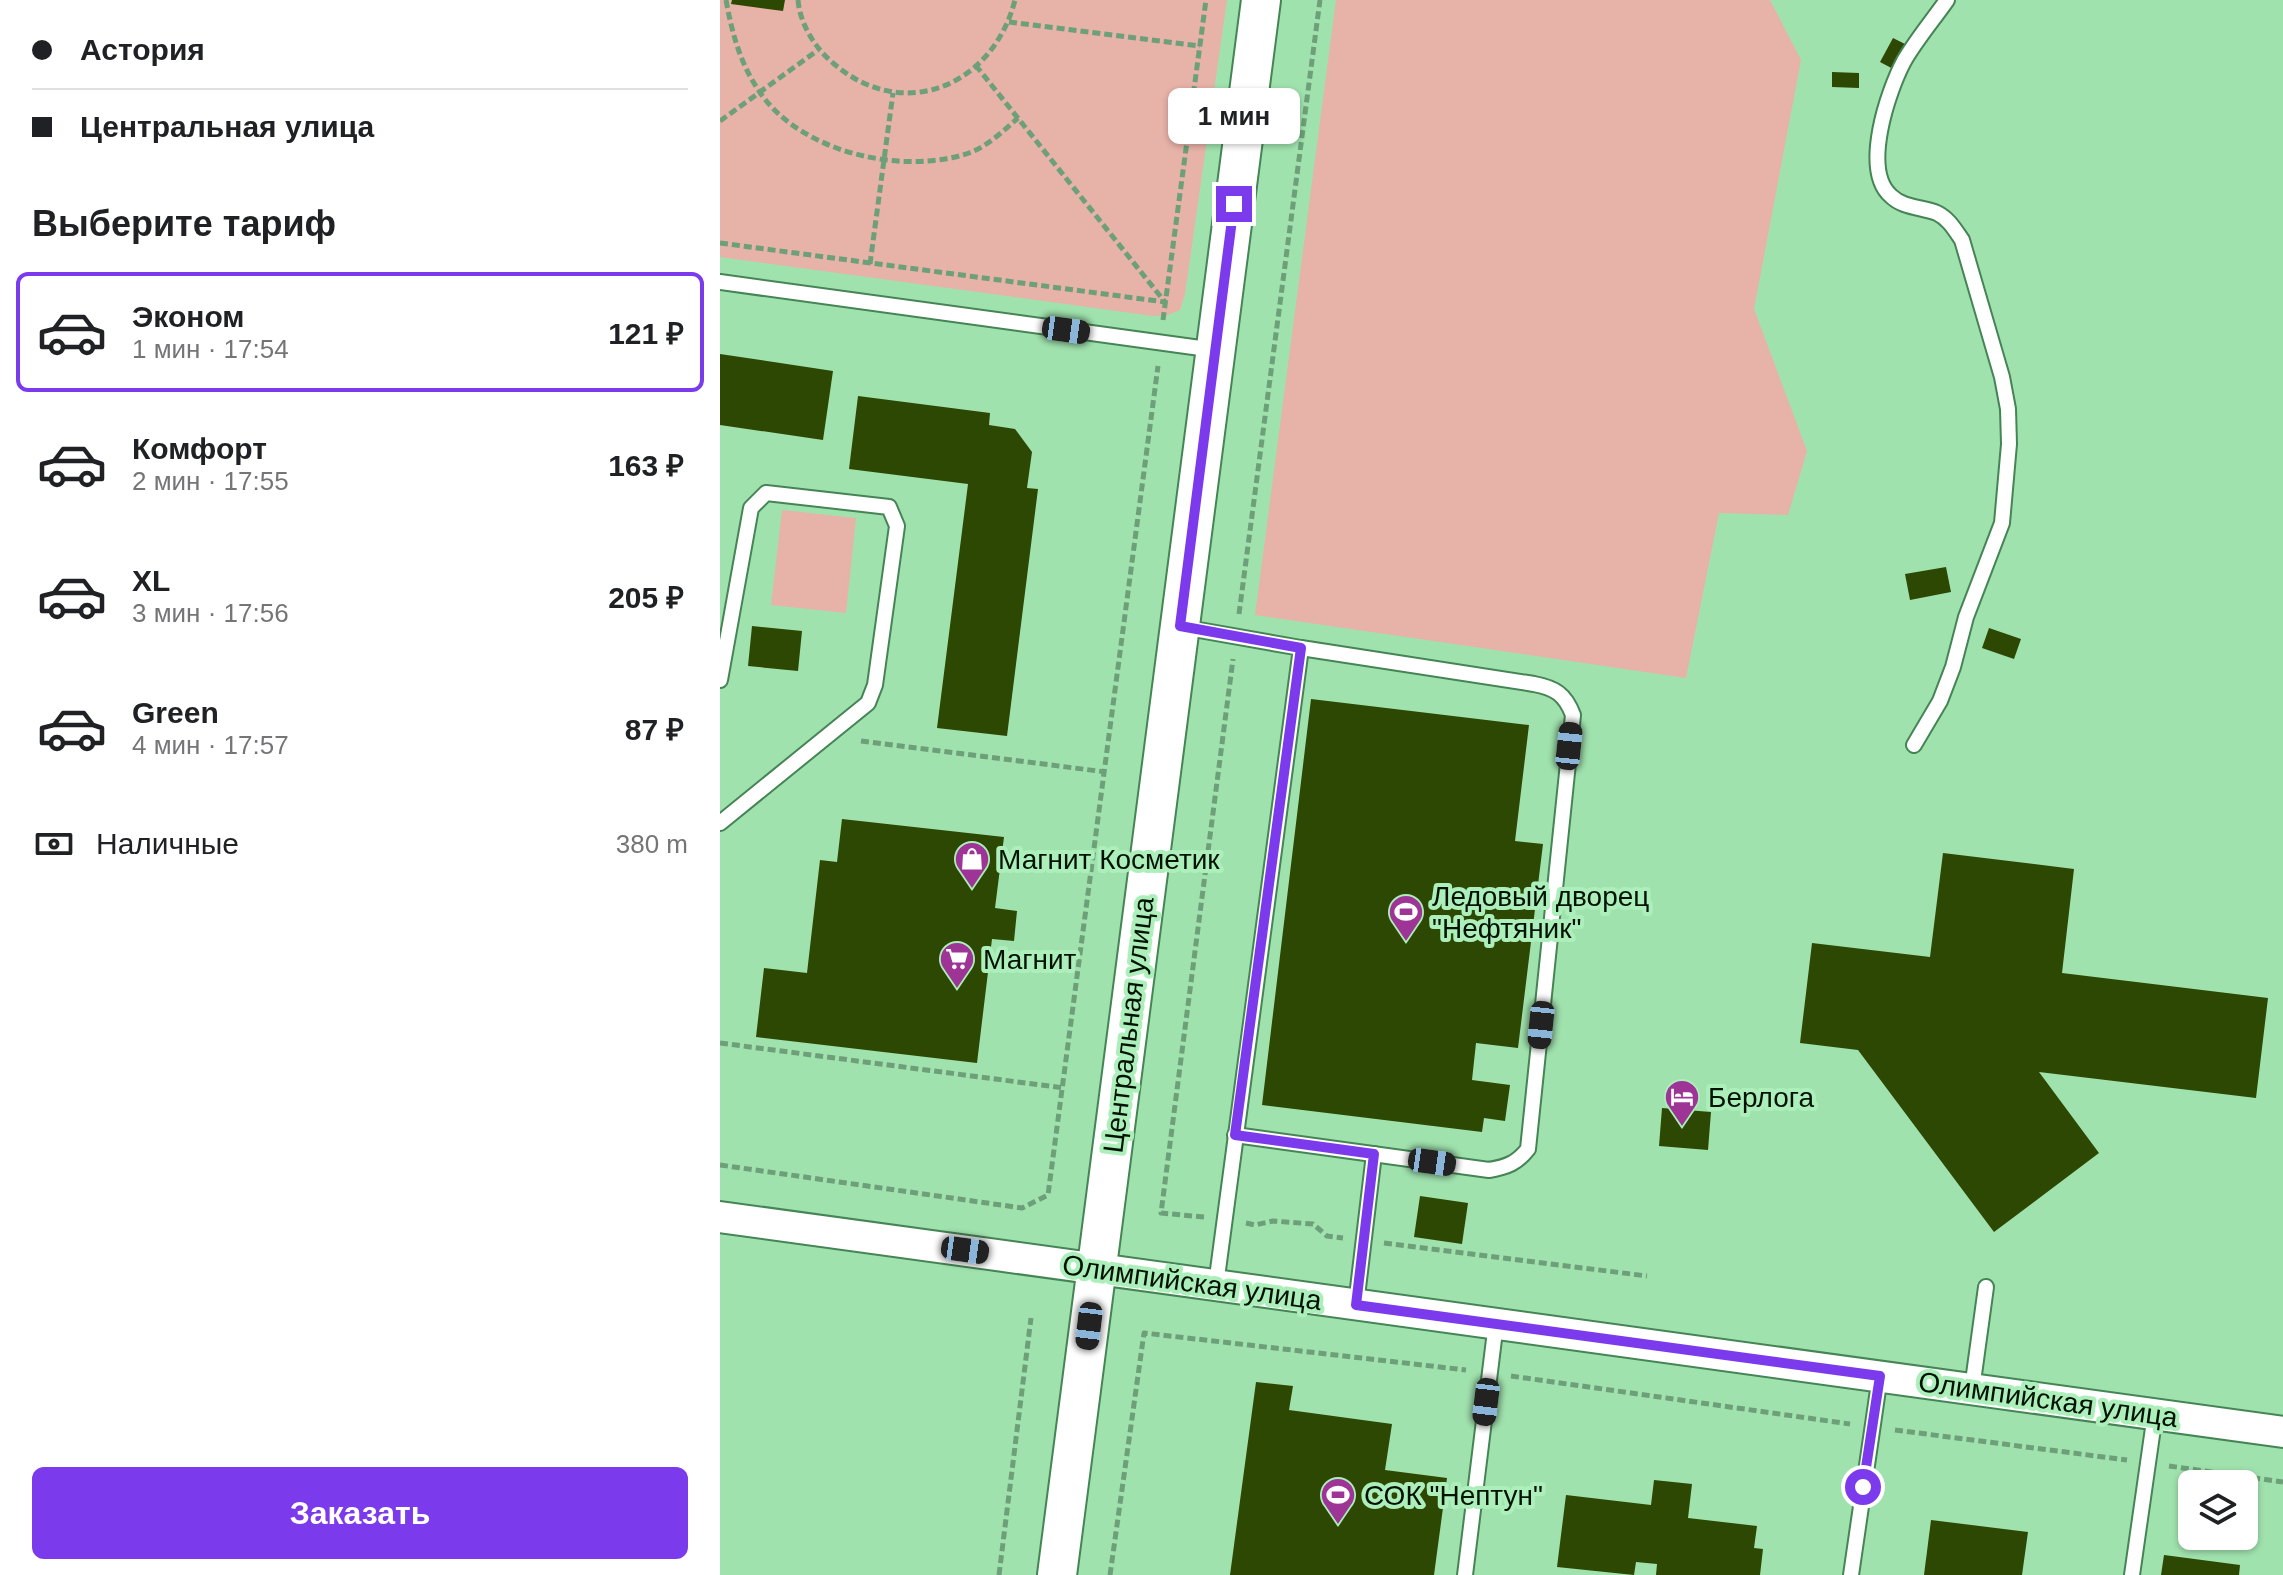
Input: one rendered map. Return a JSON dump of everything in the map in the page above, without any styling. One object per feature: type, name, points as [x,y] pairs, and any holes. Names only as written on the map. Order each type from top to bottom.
[{"type":"street","name":"Центральная улица","points":[[1057,1575],[1261,0]]},
{"type":"street","name":"Олимпийская улица","points":[[720,1217],[2283,1432]]},
{"type":"lane","points":[[1914,745],[1940,701],[1974,596],[1996,544],[2002,523],[2009,444],[2008,409],[2002,377],[1962,240],[1951,223],[1938,214],[1906,205],[1890,196],[1879,179],[1877,164],[1883,119],[1892,88],[1905,61],[1947,0]]},
{"type":"lane","points":[[720,282],[1215,350]]},
{"type":"lane","points":[[720,680],[751,508],[758,500],[766,493],[889,507],[897,526],[875,685],[868,703],[720,823]]},
{"type":"lane","points":[[1180,626],[1552,688],[1566,698],[1573,715],[1528,1149],[1519,1160],[1507,1167],[1489,1170],[1235,1135]]},
{"type":"lane","points":[[1216,1285],[1301,648]]},
{"type":"lane","points":[[1356,1305],[1374,1154]]},
{"type":"lane","points":[[1972,1389],[1986,1287]]},
{"type":"lane","points":[[1465,1575],[1496,1323]]},
{"type":"lane","points":[[1851,1575],[1880,1376]]},
{"type":"lane","points":[[2132,1575],[2155,1414]]},
{"type":"path","points":[[726,0],[740,57],[760,93],[775,111],[798,130],[829,146],[884,160],[940,160],[971,152],[994,139],[1018,118]]},
{"type":"path","points":[[798,0],[799,11],[818,50],[851,79],[893,93],[923,92],[951,83],[977,67],[996,47],[1009,22],[1015,0]]},
{"type":"path","points":[[720,1165],[1022,1208],[1048,1195],[1206,0]]},
{"type":"path","points":[[1320,0],[1161,1213],[1255,1225],[1273,1221],[1313,1224],[1327,1236],[1647,1276]]},
{"type":"path","points":[[1009,22],[1200,46]]},
{"type":"path","points":[[720,121],[818,50]]},
{"type":"path","points":[[977,67],[1165,302]]},
{"type":"path","points":[[870,264],[893,93]]},
{"type":"path","points":[[720,243],[1165,302]]},
{"type":"path","points":[[827,737],[1106,772]]},
{"type":"path","points":[[720,1043],[1064,1088]]},
{"type":"path","points":[[999,1575],[1031,1318]]},
{"type":"path","points":[[1110,1575],[1144,1333],[1489,1373],[2283,1482]]},
{"type":"shaded area","points":[[720,0],[1227,0],[1185,294],[1180,310],[1153,316],[720,257]]},
{"type":"shaded area","points":[[1336,0],[1770,0],[1801,60],[1754,309],[1807,451],[1788,515],[1719,513],[1686,678],[1255,615]]},
{"type":"shaded area","points":[[782,510],[856,518],[846,613],[771,605]]},
{"type":"building","points":[[732,0],[785,0],[783,11],[731,4]]},
{"type":"building","points":[[1893,38],[1909,46],[1897,71],[1880,62]]},
{"type":"building","points":[[1832,72],[1859,73],[1859,88],[1832,87]]},
{"type":"building","points":[[720,354],[833,371],[823,440],[720,425]]},
{"type":"building","points":[[858,396],[990,413],[989,425],[1015,429],[1032,452],[1027,488],[1038,489],[1007,736],[937,728],[968,484],[849,469]]},
{"type":"building","points":[[1946,567],[1951,592],[1910,600],[1905,574]]},
{"type":"building","points":[[752,626],[802,631],[798,671],[748,666]]},
{"type":"building","points":[[1989,628],[2021,639],[2014,659],[1982,648]]},
{"type":"building","name":"Ледовый дворец \"Нефтяник\"","points":[[1311,699],[1529,725],[1515,841],[1543,844],[1518,1048],[1476,1043],[1472,1080],[1510,1085],[1505,1121],[1484,1118],[1482,1132],[1262,1105]]},
{"type":"building","points":[[842,819],[1004,837],[995,908],[1017,911],[1014,941],[992,939],[977,1063],[756,1037],[764,968],[807,973],[820,860],[837,862]]},
{"type":"building","points":[[1943,853],[2074,869],[2062,973],[2268,998],[2256,1098],[2039,1072],[2099,1153],[1994,1232],[1858,1050],[1800,1043],[1812,943],[1930,957]]},
{"type":"building","points":[[1662,1108],[1711,1112],[1708,1150],[1659,1146]]},
{"type":"building","points":[[1420,1196],[1468,1203],[1462,1244],[1414,1237]]},
{"type":"building","name":"СОК \"Нептун\"","points":[[1256,1382],[1293,1386],[1289,1410],[1392,1424],[1385,1470],[1447,1478],[1434,1575],[1230,1575]]},
{"type":"building","points":[[1654,1480],[1692,1484],[1688,1518],[1757,1526],[1754,1548],[1763,1549],[1760,1575],[1656,1575],[1657,1564],[1636,1562],[1634,1575],[1557,1567],[1566,1495],[1651,1505]]},
{"type":"building","points":[[1931,1520],[2028,1532],[2022,1575],[1924,1575]]},
{"type":"building","points":[[2164,1555],[2240,1565],[2239,1575],[2161,1575]]},
{"type":"place","name":"Магнит Косметик","points":[[972,890]]},
{"type":"place","name":"Ледовый дворец \"Нефтяник\"","points":[[1406,943]]},
{"type":"place","name":"Магнит","points":[[957,990]]},
{"type":"place","name":"Берлога","points":[[1682,1128]]},
{"type":"place","name":"СОК \"Нептун\"","points":[[1338,1526]]},
{"type":"route","points":[[1234,204],[1180,626],[1301,648],[1235,1135],[1374,1154],[1356,1305],[1880,1376],[1863,1487]]}]
